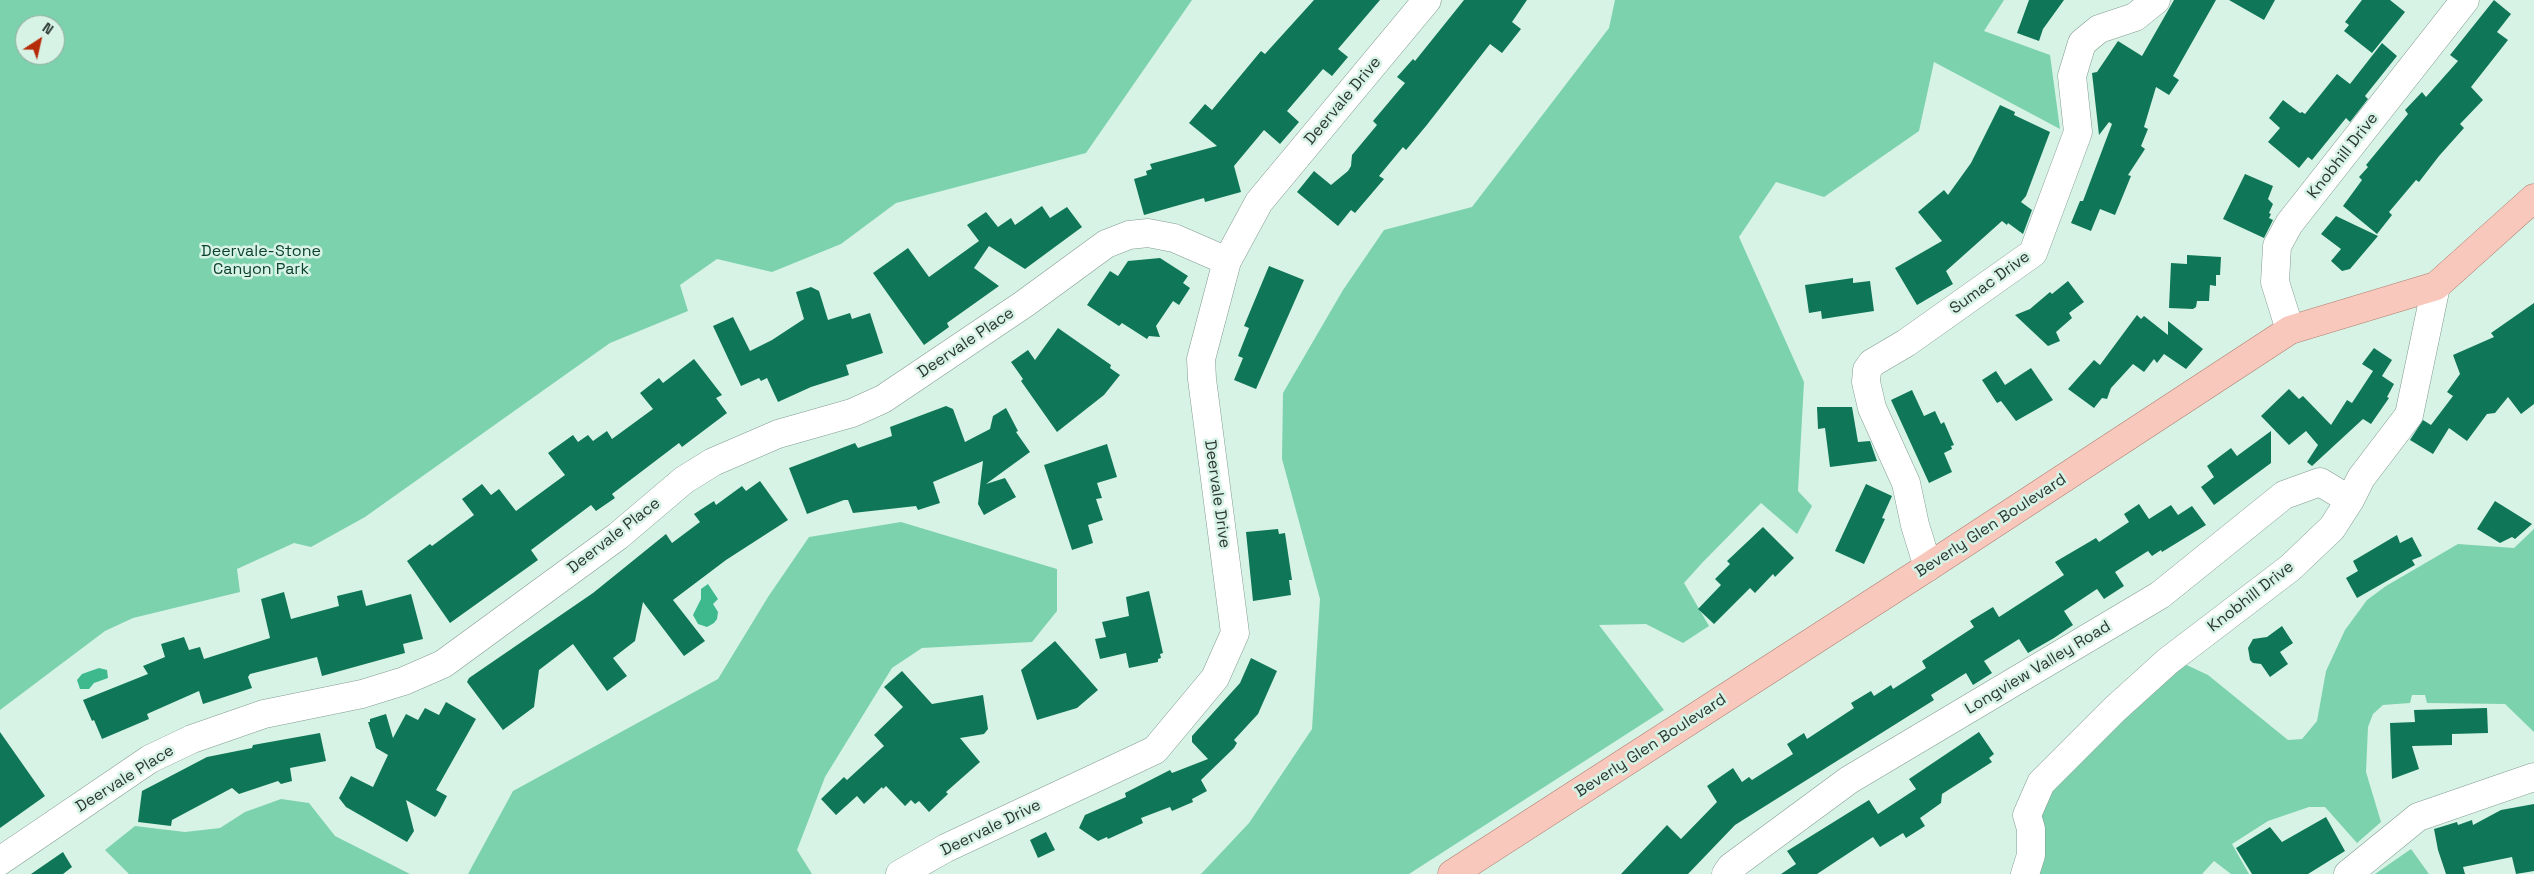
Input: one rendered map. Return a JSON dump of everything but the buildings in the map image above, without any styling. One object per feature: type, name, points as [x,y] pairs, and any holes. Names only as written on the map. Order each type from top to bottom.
[{"type":"main road","name":"Beverly Glen Boulevard","points":[[1452,874],[1928,567],[2290,330],[2436,286],[2534,198]]},
{"type":"street","name":"Deervale Drive","points":[[900,874],[946,848],[1155,750],[1214,678],[1235,633],[1201,359],[1227,261],[1258,202],[1427,0]]},
{"type":"street","name":"Sumac Drive","points":[[1928,567],[1915,525],[1906,483],[1872,408],[1866,382],[1867,370],[1872,363],[1906,343],[2033,253],[2078,132],[2072,76],[2082,43],[2099,29],[2135,17],[2156,0]]},
{"type":"street","name":"Knobhill Drive","points":[[2290,330],[2275,282],[2278,246],[2281,239],[2289,224],[2464,0]]},
{"type":"street","name":"Deervale Place","points":[[0,861],[150,760],[192,739],[264,714],[362,694],[404,681],[442,664],[618,536],[684,480],[713,462],[778,434],[852,413],[883,399],[1024,304],[1106,244],[1129,235],[1148,233],[1174,238],[1227,261]]},
{"type":"street","name":"Knobhill Drive","points":[[2025,874],[2031,855],[2031,829],[2027,815],[2041,783],[2115,709],[2168,661],[2290,568],[2332,528],[2350,500],[2361,478],[2409,415],[2436,286]]},
{"type":"street","name":"Longview Valley Road","points":[[1726,874],[1731,867],[1849,780],[2160,595],[2284,495],[2320,482],[2350,500]]},
{"type":"street","points":[[2348,874],[2418,817],[2534,777]]},
{"type":"green space","name":"Deervale-Stone Canyon Park","points":[[0,0],[1192,0],[1086,153],[896,203],[841,244],[772,272],[717,259],[680,285],[688,311],[610,343],[365,517],[311,547],[294,543],[237,569],[240,592],[133,618],[105,631],[0,710]]},
{"type":"green space","points":[[1615,0],[2004,0],[1984,31],[2050,55],[2060,129],[1934,62],[1919,131],[1824,197],[1776,182],[1739,237],[1804,382],[1798,491],[1812,506],[1797,534],[1761,503],[1702,563],[1684,583],[1709,626],[1683,643],[1646,624],[1599,625],[1664,710],[1409,874],[1201,874],[1249,823],[1312,729],[1320,599],[1282,459],[1283,393],[1343,290],[1384,230],[1472,207],[1609,28]]},
{"type":"green space","points":[[901,522],[1057,569],[1057,611],[1032,642],[922,648],[892,668],[825,777],[797,850],[812,874],[468,874],[513,791],[718,679],[768,597],[809,537]]},
{"type":"green space","points":[[2534,529],[2534,732],[2505,704],[2427,703],[2425,695],[2412,695],[2410,703],[2383,705],[2373,714],[2368,727],[2366,772],[2381,822],[2357,843],[2325,807],[2309,807],[2268,821],[2232,844],[2249,874],[2231,874],[2214,861],[2202,874],[2035,874],[2045,787],[2176,660],[2208,675],[2288,740],[2302,739],[2317,721],[2326,671],[2345,630],[2367,600],[2386,586],[2458,544],[2514,548]]},
{"type":"green space","points":[[281,799],[309,803],[335,836],[410,874],[129,874],[105,850],[135,826],[185,832],[220,828],[245,812]]},
{"type":"green space","points":[[2411,849],[2429,874],[2375,874]]},
{"type":"shaded area","points":[[708,584],[718,599],[713,604],[718,612],[717,619],[707,627],[698,624],[693,615],[701,599],[701,589]]},
{"type":"shaded area","points":[[99,668],[107,670],[108,678],[94,683],[89,689],[80,689],[77,680],[82,674]]}]
